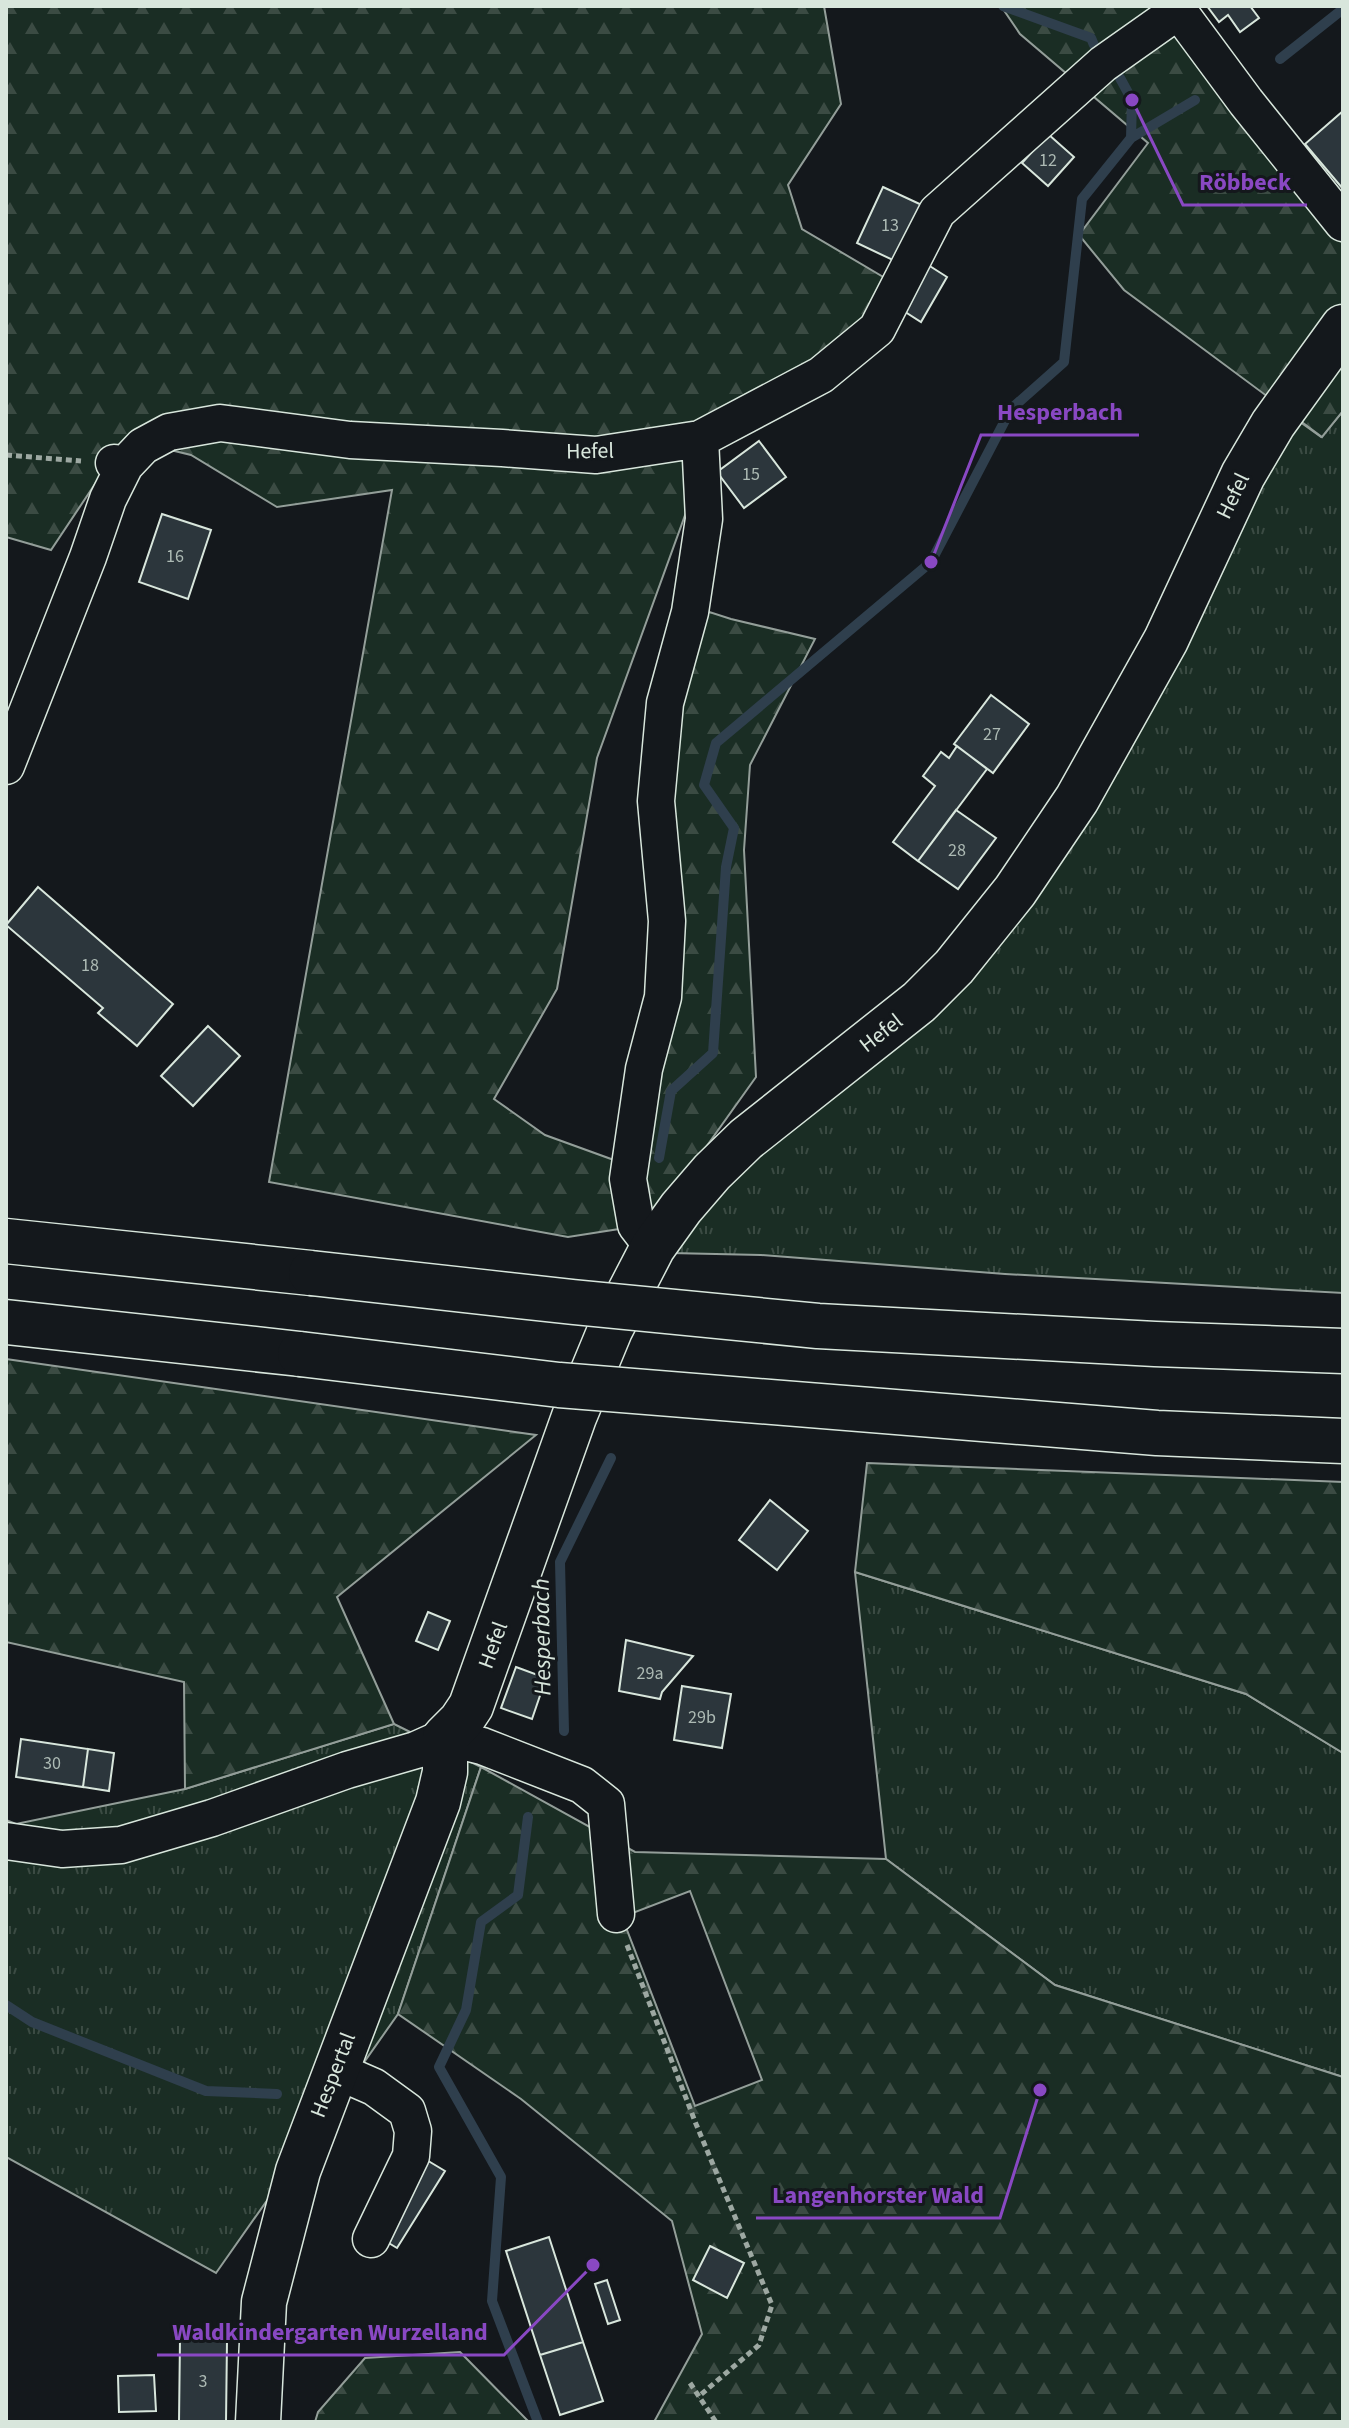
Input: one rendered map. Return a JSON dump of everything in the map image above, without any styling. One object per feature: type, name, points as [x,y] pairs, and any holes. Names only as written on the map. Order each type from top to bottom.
[{"type":"main road","name":"Hefel","points":[[445,1737],[471,1706],[574,1417],[610,1330],[653,1247],[712,1172],[746,1139],[919,1002],[954,967],[1015,891],[1077,799],[1166,640],[1243,475],[1273,424],[1343,327]]},
{"type":"main road","points":[[6,1241],[818,1326],[1343,1351]]},
{"type":"main road","points":[[6,1322],[559,1385],[1157,1433],[1343,1441]]},
{"type":"main road","name":"Hespertal","points":[[258,2422],[264,2302],[298,2171],[438,1802],[445,1772],[445,1737]]},
{"type":"street","points":[[1176,8],[1343,223]]},
{"type":"street","name":"Hefel","points":[[6,766],[83,571],[120,464],[143,446],[169,432],[220,423],[350,440],[596,455],[700,439],[821,375],[877,329],[937,212],[1103,64],[1176,8]]},
{"type":"street","points":[[653,1247],[636,1225],[628,1179],[644,1069],[663,997],[667,921],[656,801],[665,703],[690,612],[704,519],[700,439]]},
{"type":"street","points":[[445,1737],[482,1746],[582,1785],[606,1804],[616,1914]]},
{"type":"street","name":"Hefel","points":[[6,1841],[62,1849],[121,1845],[212,1818],[347,1770],[416,1750],[445,1737]]},
{"type":"street","points":[[335,2070],[374,2087],[407,2111],[413,2131],[411,2156],[371,2239]]},
{"type":"path","points":[[6,455],[120,464]]},
{"type":"path","points":[[616,1914],[696,2124],[772,2305],[759,2345],[698,2397]]},
{"type":"path","points":[[690,2383],[716,2422]]},
{"type":"green space","points":[[6,6],[824,6],[841,104],[788,185],[802,229],[890,281],[836,355],[681,435],[692,496],[597,758],[557,989],[494,1099],[545,1135],[636,1168],[661,808],[694,607],[815,639],[750,765],[744,850],[756,1077],[651,1224],[568,1237],[269,1182],[392,490],[277,507],[191,455],[125,439],[51,550],[6,537]]},
{"type":"green space","points":[[1001,6],[1157,6],[1343,217],[1343,411],[1322,437],[1124,290],[1079,235],[1148,143],[1020,34]]},
{"type":"green space","points":[[1282,409],[1321,437],[1343,411],[1343,1293],[1005,1274],[761,1255],[671,1253],[681,1208],[954,967]]},
{"type":"green space","points":[[6,1359],[536,1435],[337,1597],[394,1724],[185,1789],[184,1682],[6,1642]]},
{"type":"green space","points":[[867,1463],[1343,1482],[1343,1753],[1246,1694],[855,1572]]},
{"type":"green space","points":[[855,1572],[1246,1694],[1343,1753],[1343,2077],[1055,1985],[886,1859]]},
{"type":"green space","points":[[394,1724],[481,1767],[398,2014],[216,2273],[6,2157],[6,1820],[16,1824],[185,1789]]},
{"type":"green space","points":[[481,1767],[635,1852],[886,1859],[1055,1985],[1343,2077],[1343,2422],[654,2422],[702,2334],[672,2221],[521,2099],[398,2014]],"holes":[[[690,1891],[762,2080],[695,2106],[622,1917]]]},
{"type":"green space","points":[[460,2352],[529,2422],[315,2422],[318,2412],[365,2358]]},
{"type":"building","points":[[1207,6],[1250,6],[1259,18],[1240,32],[1228,15],[1219,22]]},
{"type":"building","points":[[1343,111],[1343,189],[1305,144]]},
{"type":"building","points":[[1048,134],[1074,157],[1048,186],[1022,163]]},
{"type":"building","points":[[883,187],[924,206],[897,262],[857,243]]},
{"type":"building","points":[[925,263],[947,277],[921,322],[899,308]]},
{"type":"building","points":[[759,441],[786,477],[744,508],[717,472]]},
{"type":"building","points":[[162,514],[211,530],[188,599],[139,582]]},
{"type":"building","points":[[991,695],[1029,724],[993,773],[954,744]]},
{"type":"building","points":[[957,746],[987,769],[918,861],[893,842],[935,786],[923,776],[941,752],[949,758]]},
{"type":"building","points":[[956,810],[996,838],[958,889],[918,861]]},
{"type":"building","points":[[38,887],[173,1004],[137,1046],[98,1013],[103,1008],[6,925]]},
{"type":"building","points":[[208,1026],[240,1056],[193,1106],[161,1076]]},
{"type":"building","points":[[770,1500],[808,1531],[777,1570],[739,1540]]},
{"type":"building","points":[[428,1612],[450,1621],[438,1650],[416,1641]]},
{"type":"building","points":[[626,1640],[693,1656],[662,1692],[660,1699],[619,1691]]},
{"type":"building","points":[[516,1667],[546,1678],[532,1719],[501,1708]]},
{"type":"building","points":[[682,1686],[731,1694],[722,1748],[674,1740]]},
{"type":"building","points":[[21,1739],[88,1749],[83,1787],[16,1777]]},
{"type":"building","points":[[88,1749],[114,1753],[109,1791],[83,1787]]},
{"type":"building","points":[[425,2159],[445,2171],[397,2248],[377,2236]]},
{"type":"building","points":[[549,2237],[583,2342],[540,2355],[506,2251]]},
{"type":"building","points":[[710,2246],[744,2263],[727,2298],[693,2280]]},
{"type":"building","points":[[607,2280],[620,2320],[608,2324],[595,2284]]},
{"type":"building","points":[[180,2339],[227,2340],[226,2422],[179,2422]]},
{"type":"building","points":[[583,2342],[603,2401],[560,2415],[540,2355]]},
{"type":"building","points":[[154,2375],[156,2411],[119,2412],[118,2376]]},
{"type":"waterway","points":[[1003,6],[1091,38],[1094,45]]},
{"type":"waterway","name":"Hesperbach","points":[[1280,59],[1343,9]]},
{"type":"waterway","points":[[1120,78],[1132,100],[1131,138]]},
{"type":"waterway","name":"Hesperbach","points":[[659,1158],[671,1091],[713,1053],[726,867],[734,828],[704,785],[716,743],[931,562],[1011,409],[1064,362],[1082,199],[1131,138],[1195,100]]},
{"type":"waterway","name":"Hesperbach","points":[[564,1731],[560,1562],[611,1458]]},
{"type":"waterway","name":"Hesperbach","points":[[528,1817],[518,1895],[481,1922],[466,2010],[439,2067],[501,2177],[492,2301],[538,2422]]},
{"type":"waterway","points":[[6,2005],[32,2022],[206,2091],[277,2094]]},
{"type":"place","name":"Röbbeck","points":[[1132,100]]},
{"type":"place","name":"Hesperbach","points":[[931,562]]},
{"type":"place","name":"Langenhorster Wald","points":[[1040,2090]]},
{"type":"place","name":"Waldkindergarten Wurzelland","points":[[593,2265]]}]
